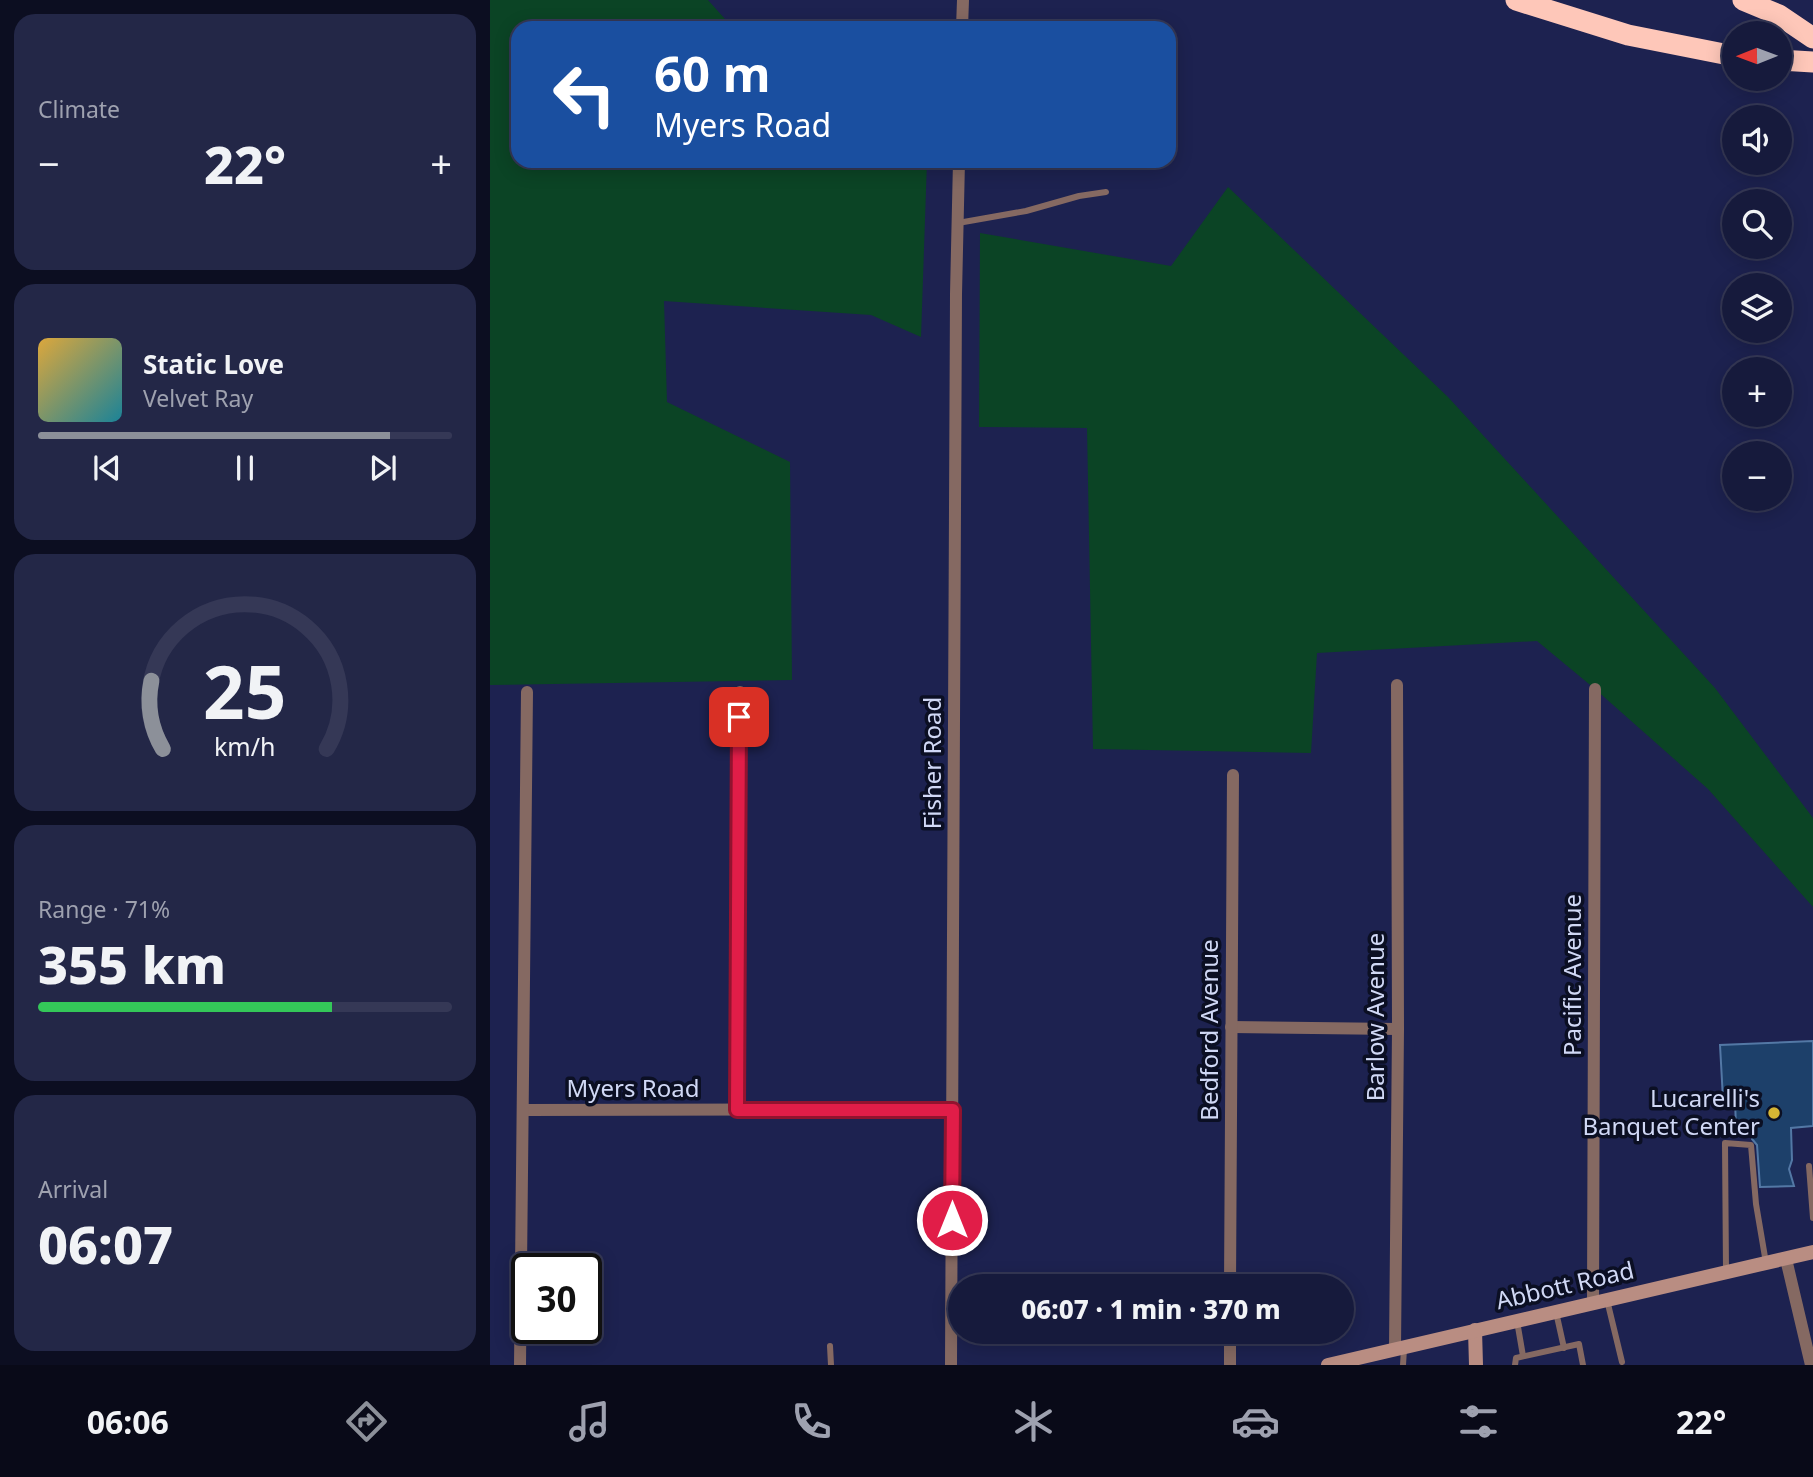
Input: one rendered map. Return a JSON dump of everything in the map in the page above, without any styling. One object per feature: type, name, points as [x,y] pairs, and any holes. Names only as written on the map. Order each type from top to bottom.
[{"type":"highway","points":[[1516,0],[1628,35],[1722,53]]},
{"type":"highway","points":[[1743,0],[1779,15],[1813,38]]},
{"type":"highway","points":[[1792,61],[1813,62]]},
{"type":"street","points":[[962,0],[962,21]]},
{"type":"street","name":"Fisher Road","points":[[951,1365],[959,168]]},
{"type":"street","name":"Barlow Avenue","points":[[1397,685],[1400,1348]]},
{"type":"street","name":"Pacific Avenue","points":[[1595,689],[1600,1302]]},
{"type":"street","points":[[520,1365],[527,692]]},
{"type":"street","points":[[737,1110],[740,692]]},
{"type":"street","name":"Bedford Avenue","points":[[1230,1274],[1233,775]]},
{"type":"street","points":[[1231,1027],[1398,1029]]},
{"type":"street","name":"Myers Road","points":[[524,1110],[953,1110]]},
{"type":"street","name":"Abbott Road","points":[[1328,1365],[1363,1361],[1400,1348],[1813,1252]]},
{"type":"street","points":[[1786,1259],[1809,1341],[1811,1365]]},
{"type":"street","points":[[1475,1330],[1476,1365]]},
{"type":"street","points":[[1230,1344],[1230,1365]]},
{"type":"lane","points":[[958,223],[1026,211],[1079,196],[1106,192]]},
{"type":"lane","points":[[1727,1272],[1725,1143],[1751,1145],[1756,1204],[1766,1263]]},
{"type":"lane","points":[[1810,1166],[1813,1218]]},
{"type":"lane","points":[[1600,1302],[1622,1362]]},
{"type":"lane","points":[[1556,1312],[1564,1348]]},
{"type":"lane","points":[[1517,1321],[1523,1356]]},
{"type":"lane","points":[[1516,1365],[1516,1358],[1579,1344],[1583,1365]]},
{"type":"lane","points":[[830,1346],[831,1365]]},
{"type":"lane","points":[[1400,1348],[1404,1365]]},
{"type":"green space","points":[[490,0],[708,0],[727,21],[511,21],[511,168],[927,168],[921,337],[871,315],[664,301],[667,402],[790,462],[792,680],[490,685]]},
{"type":"green space","points":[[1228,187],[1448,397],[1715,688],[1813,818],[1813,907],[1708,789],[1537,641],[1317,653],[1311,753],[1093,749],[1087,428],[979,427],[980,233],[1171,266]]},
{"type":"building","name":"Lucarelli's Banquet Center","points":[[1813,1041],[1813,1126],[1791,1128],[1792,1160],[1789,1169],[1794,1186],[1760,1187],[1757,1145],[1752,1139],[1751,1128],[1736,1129],[1735,1099],[1723,1099],[1720,1045]]},
{"type":"place","name":"Lucarelli's Banquet Center","points":[[1774,1113]]},
{"type":"route","points":[[739,717],[737,1110],[953,1110],[952,1220]]}]
